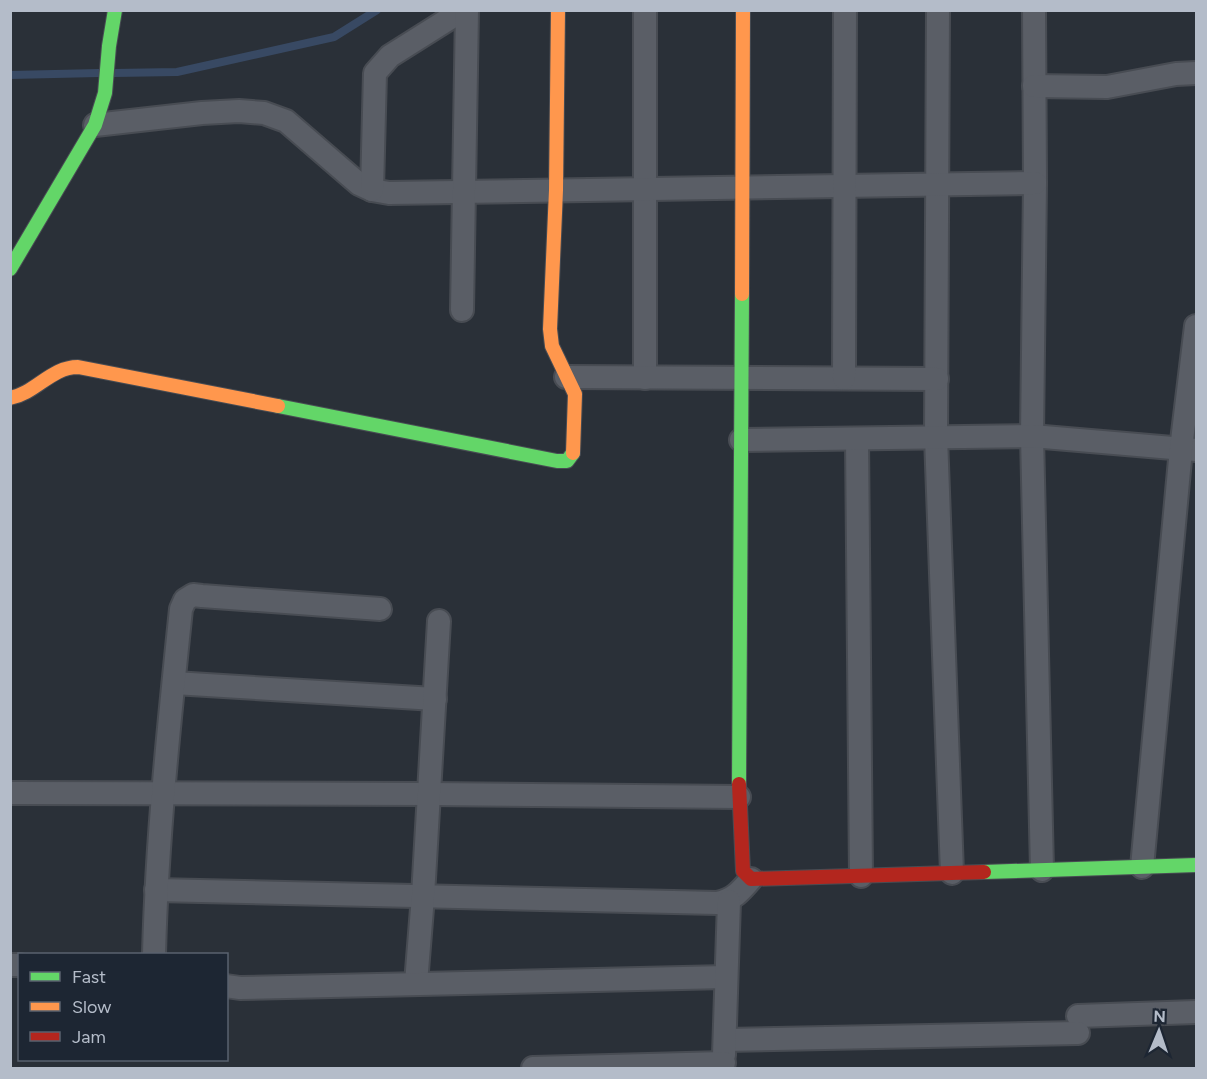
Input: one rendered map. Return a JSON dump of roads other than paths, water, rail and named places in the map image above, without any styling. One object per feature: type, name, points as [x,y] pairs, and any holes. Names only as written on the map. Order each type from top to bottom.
[{"type":"street","points":[[10,269],[95,125],[105,93],[115,10]]},
{"type":"street","points":[[372,190],[375,73],[390,56],[463,10]]},
{"type":"street","points":[[462,310],[467,10]]},
{"type":"street","points":[[10,398],[32,389],[64,368],[78,367],[557,461],[567,460],[573,455],[575,444],[575,394],[552,346],[550,328],[556,190],[558,10]]},
{"type":"street","points":[[645,10],[645,378]]},
{"type":"street","points":[[743,10],[739,797],[743,871],[751,879],[1197,865]]},
{"type":"street","points":[[844,378],[845,10]]},
{"type":"street","points":[[938,10],[936,437],[952,873]]},
{"type":"street","points":[[1034,10],[1035,183],[1032,436],[1042,870]]},
{"type":"street","points":[[1034,86],[1107,87],[1176,74],[1197,73]]},
{"type":"street","points":[[95,125],[202,113],[240,111],[264,113],[286,121],[359,184],[372,190],[389,193],[1035,183]]},
{"type":"street","points":[[1142,867],[1189,450],[1197,326]]},
{"type":"street","points":[[566,377],[937,379]]},
{"type":"street","points":[[741,440],[1032,436],[1189,450]]},
{"type":"street","points":[[857,439],[861,876]]},
{"type":"street","points":[[154,953],[162,793],[181,609],[185,600],[193,596],[380,609]]},
{"type":"street","points":[[416,983],[430,794],[439,621]]},
{"type":"street","points":[[174,683],[435,699]]},
{"type":"street","points":[[10,793],[739,797]]},
{"type":"street","points":[[156,890],[717,903],[729,901],[751,879]]},
{"type":"street","points":[[724,1057],[729,901]]},
{"type":"street","points":[[228,986],[240,988],[726,977]]},
{"type":"street","points":[[533,1068],[724,1057],[1197,1012]]},
{"type":"waterway","points":[[114,73],[177,72],[334,37],[377,10]]},
{"type":"waterway","points":[[10,75],[99,73]]}]
